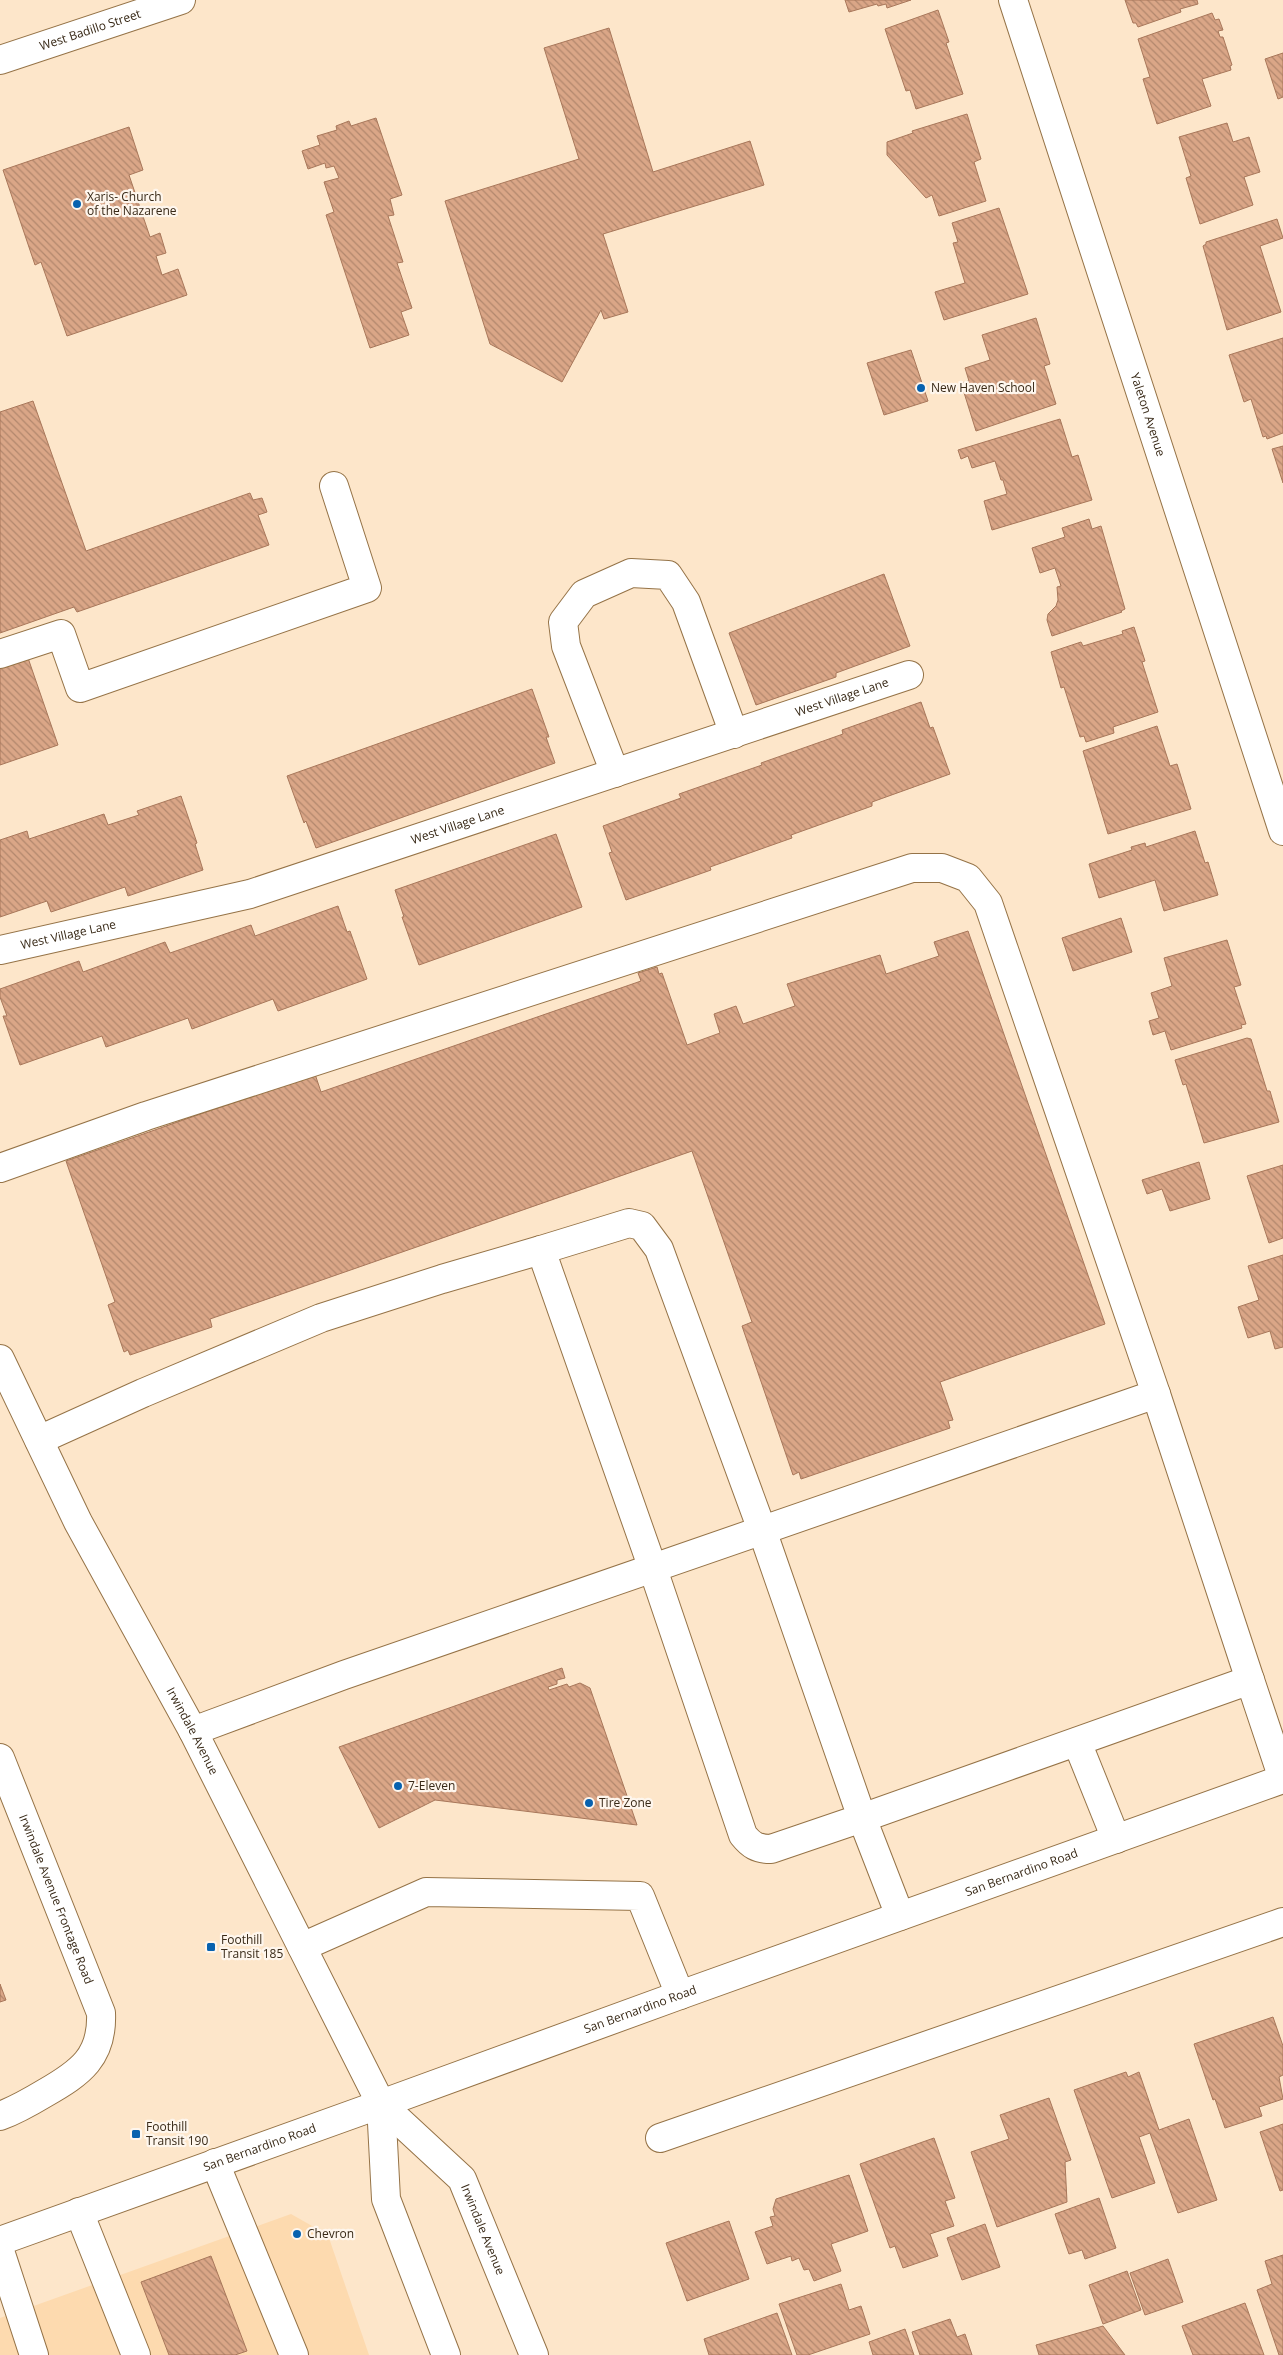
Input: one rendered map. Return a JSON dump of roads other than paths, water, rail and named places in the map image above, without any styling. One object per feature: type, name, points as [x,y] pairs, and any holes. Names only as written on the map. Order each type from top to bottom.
[{"type":"street","name":"West Badillo Street","points":[[0,60],[181,0]]},
{"type":"street","name":"Yaleton Avenue","points":[[1013,0],[1283,831]]},
{"type":"street","points":[[0,654],[61,634],[80,688],[367,588],[334,486]]},
{"type":"street","points":[[615,773],[566,646],[564,622],[584,594],[630,574],[668,575],[686,602],[734,734]]},
{"type":"street","name":"West Village Lane","points":[[0,950],[250,894],[909,676]]},
{"type":"street","points":[[0,1168],[155,1113],[912,868],[942,868],[968,878],[988,903],[1156,1394],[1283,1779]]},
{"type":"street","points":[[39,1440],[143,1393],[321,1318],[442,1279],[630,1223],[642,1226],[659,1249],[762,1530],[862,1818],[900,1916]]},
{"type":"street","points":[[541,1250],[653,1569],[743,1835],[750,1844],[760,1849],[770,1850],[1250,1680]]},
{"type":"street","name":"Irwindale Avenue","points":[[0,1358],[78,1522],[194,1731],[381,2104],[462,2179],[534,2355]]},
{"type":"street","points":[[194,1731],[288,1695],[1156,1394]]},
{"type":"street","points":[[1077,1742],[1116,1840]]},
{"type":"street","name":"Irwindale Avenue Frontage Road","points":[[0,1758],[101,2013],[102,2027],[99,2043],[90,2060],[74,2077],[17,2110],[0,2116]]},
{"type":"street","name":"San Bernardino Road","points":[[0,2241],[1283,1779]]},
{"type":"street","points":[[302,1947],[426,1892],[640,1896],[680,1995]]},
{"type":"street","points":[[660,2138],[1283,1922]]},
{"type":"street","name":"Irwindale Avenue","points":[[381,2104],[386,2199],[446,2355]]},
{"type":"street","points":[[215,2163],[294,2355]]},
{"type":"street","points":[[79,2212],[136,2355]]},
{"type":"street","points":[[0,2251],[34,2355]]},
{"type":"place","name":"Xaris- Church of the Nazarene","points":[[77,204]]},
{"type":"place","name":"New Haven School","points":[[921,388]]},
{"type":"place","name":"7-Eleven","points":[[398,1786]]},
{"type":"place","name":"Tire Zone","points":[[589,1803]]},
{"type":"place","name":"Foothill Transit 185","points":[[211,1947]]},
{"type":"place","name":"Foothill Transit 190","points":[[136,2134]]},
{"type":"place","name":"Chevron","points":[[297,2234]]}]
